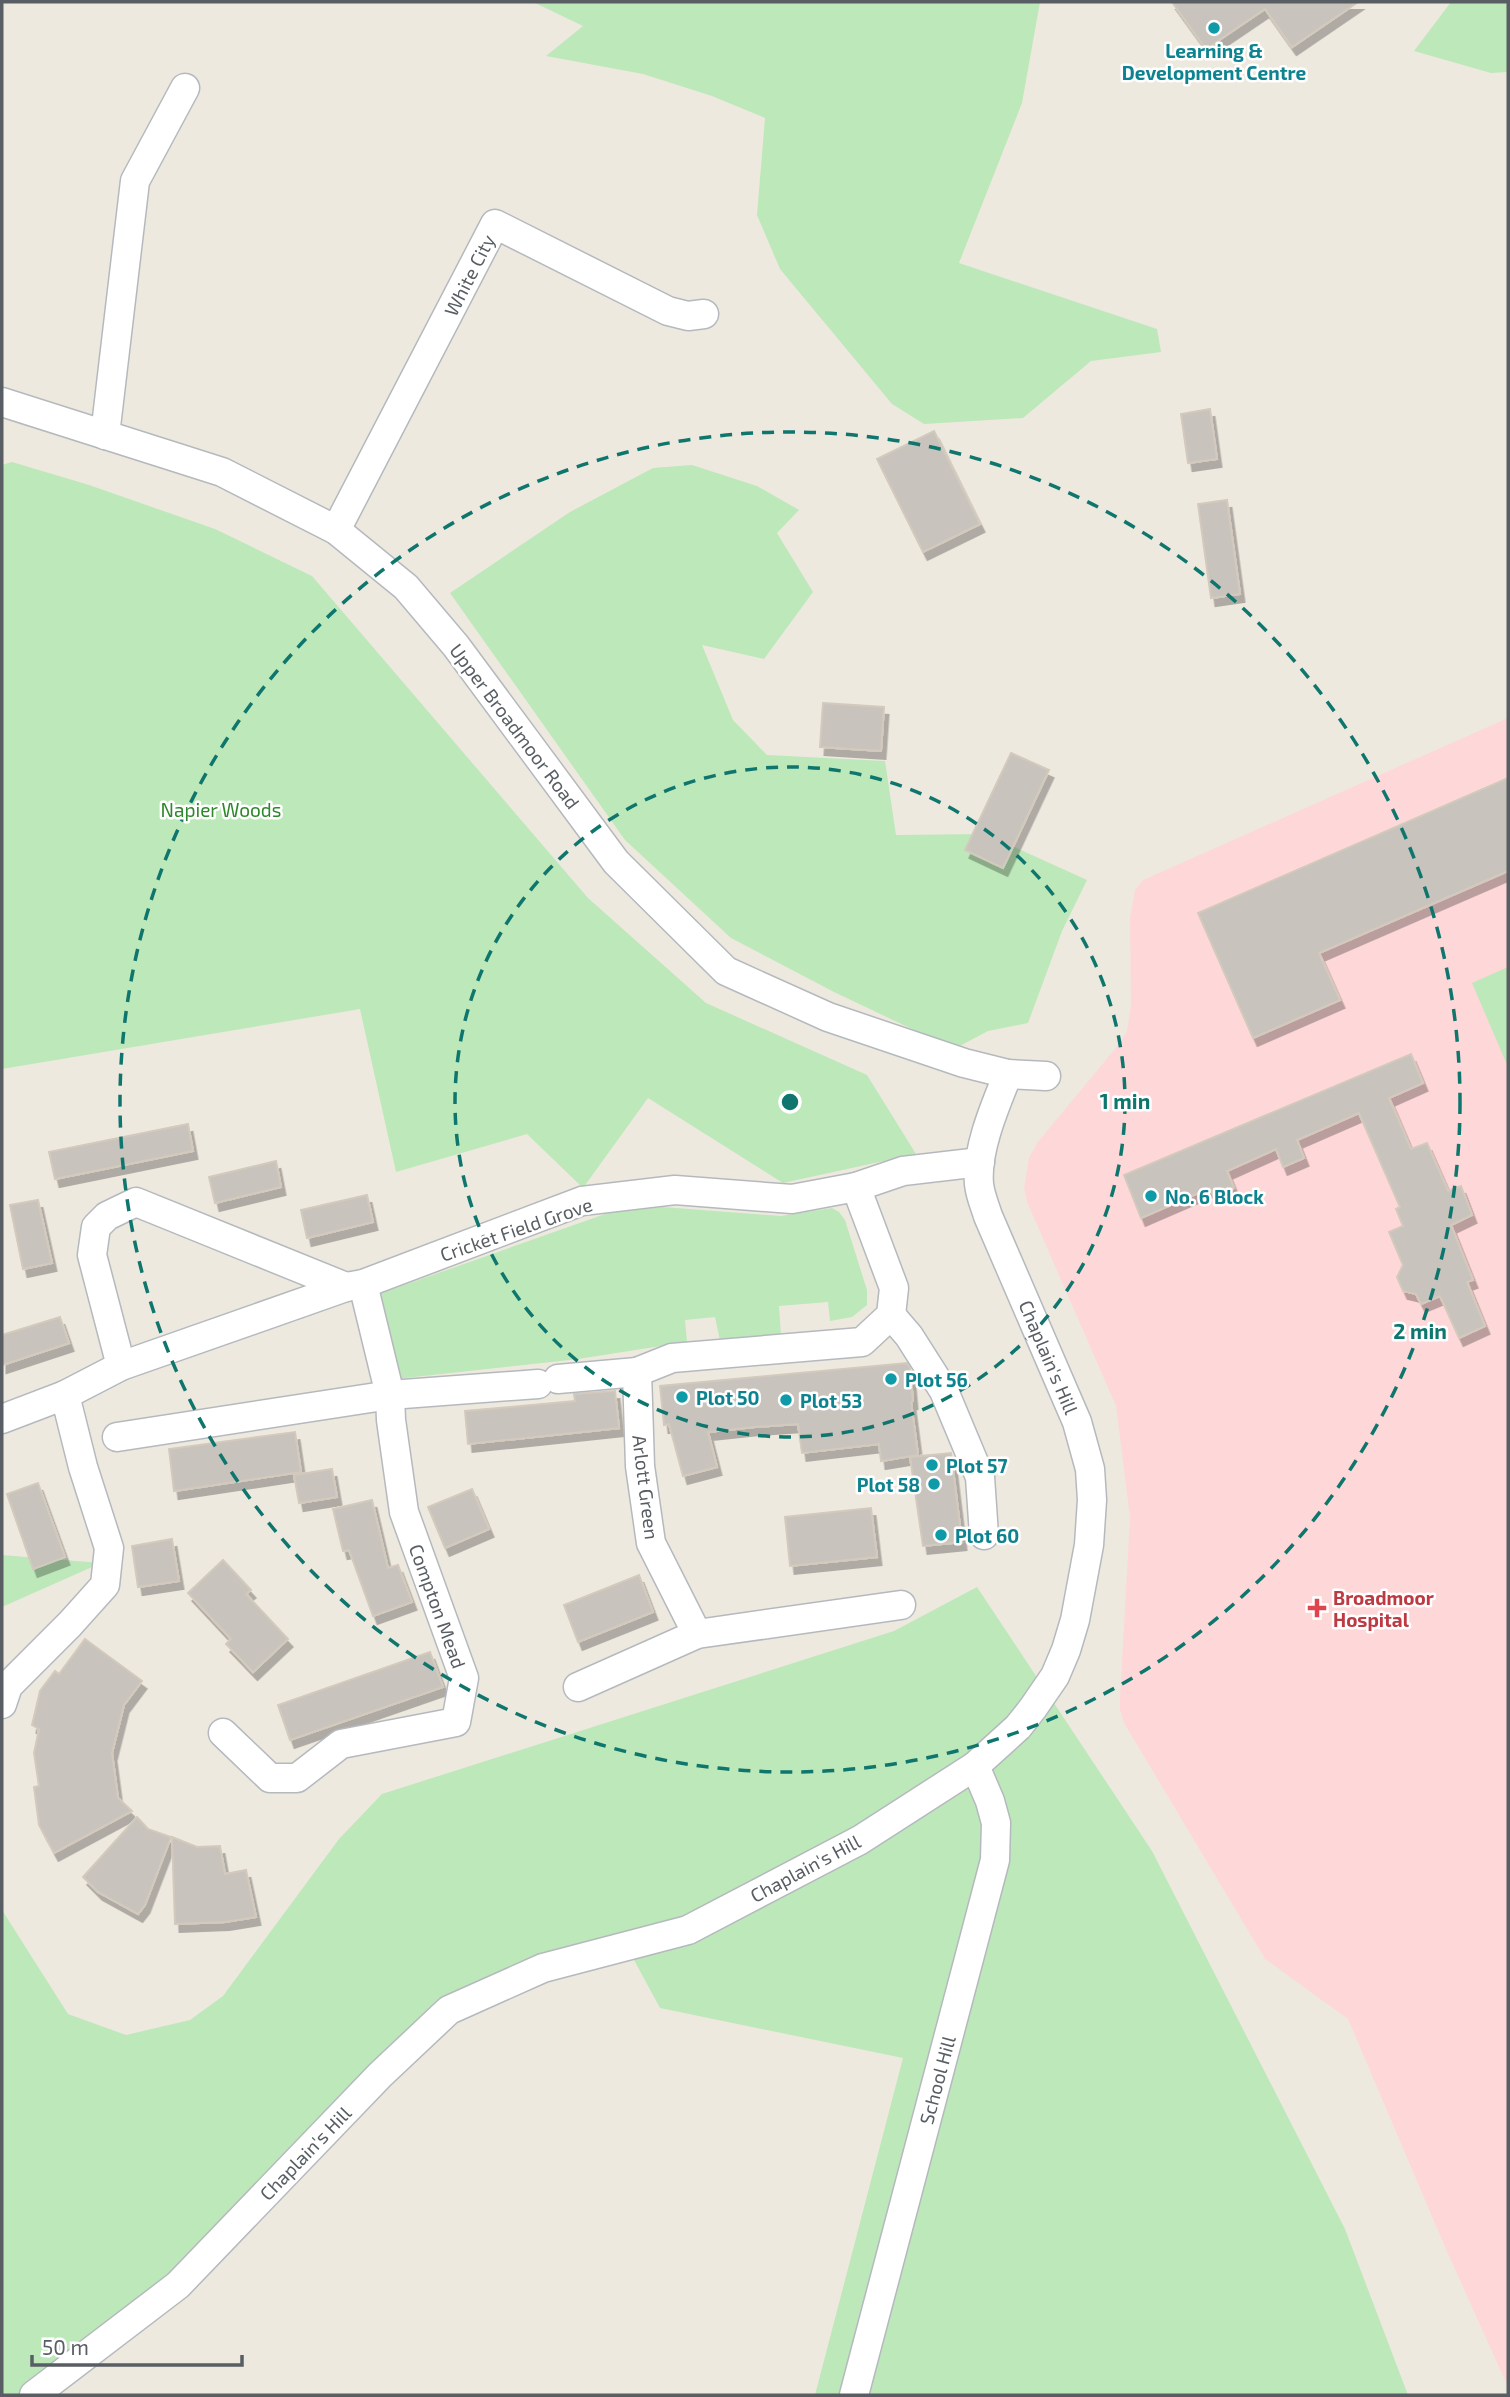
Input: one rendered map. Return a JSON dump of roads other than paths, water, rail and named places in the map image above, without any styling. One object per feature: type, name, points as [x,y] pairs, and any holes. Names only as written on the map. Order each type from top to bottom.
[{"type":"street","points":[[105,435],[135,180],[185,88]]},
{"type":"street","name":"White City","points":[[336,530],[495,224],[668,312],[688,316],[704,314]]},
{"type":"street","name":"Upper Broadmoor Road","points":[[2,402],[222,472],[336,530],[406,587],[456,646],[616,862],[726,971],[828,1017],[964,1063],[1008,1074],[1046,1076]]},
{"type":"street","name":"Chaplain's Hill","points":[[34,2395],[178,2285],[380,2075],[449,2010],[543,1968],[688,1930],[860,1840],[975,1766],[1018,1727],[1042,1696],[1060,1663],[1075,1620],[1089,1545],[1092,1500],[1090,1469],[1077,1422],[988,1216],[979,1186],[979,1163],[995,1107],[1008,1074]]},
{"type":"street","name":"Cricket Field Grove","points":[[2,1419],[65,1395],[121,1366],[582,1202],[675,1190],[792,1199],[856,1187],[903,1171],[979,1163]]},
{"type":"street","points":[[117,1437],[390,1395],[637,1372],[672,1358],[862,1342],[891,1315],[894,1288],[856,1187]]},
{"type":"street","points":[[121,1366],[92,1255],[96,1227],[107,1216],[136,1202],[354,1285]]},
{"type":"street","name":"Compton Mead","points":[[223,1733],[270,1779],[297,1779],[341,1744],[456,1722],[464,1678],[404,1512],[390,1395],[354,1285]]},
{"type":"street","points":[[891,1315],[909,1336],[944,1391],[980,1477],[984,1535]]},
{"type":"street","name":"Arlott Green","points":[[637,1372],[640,1465],[651,1543],[697,1634]]},
{"type":"street","points":[[2,1704],[8,1686],[105,1585],[109,1548],[83,1467],[65,1395]]},
{"type":"street","points":[[578,1687],[697,1634],[901,1605]]},
{"type":"street","name":"School Hill","points":[[854,2395],[995,1860],[996,1824],[990,1801],[975,1766]]},
{"type":"place","name":"Learning & Development Centre","points":[[1214,28]]},
{"type":"place","name":"No. 6 Block","points":[[1151,1196]]},
{"type":"place","name":"Plot 56","points":[[891,1379]]},
{"type":"place","name":"Plot 50","points":[[682,1397]]},
{"type":"place","name":"Plot 53","points":[[786,1400]]},
{"type":"place","name":"Plot 57","points":[[932,1465]]},
{"type":"place","name":"Plot 58","points":[[934,1484]]},
{"type":"place","name":"Plot 60","points":[[941,1535]]},
{"type":"place","name":"Broadmoor Hospital","points":[[1317,1608]]},
{"type":"park label","name":"Napier Woods","points":[[221,809]]}]
